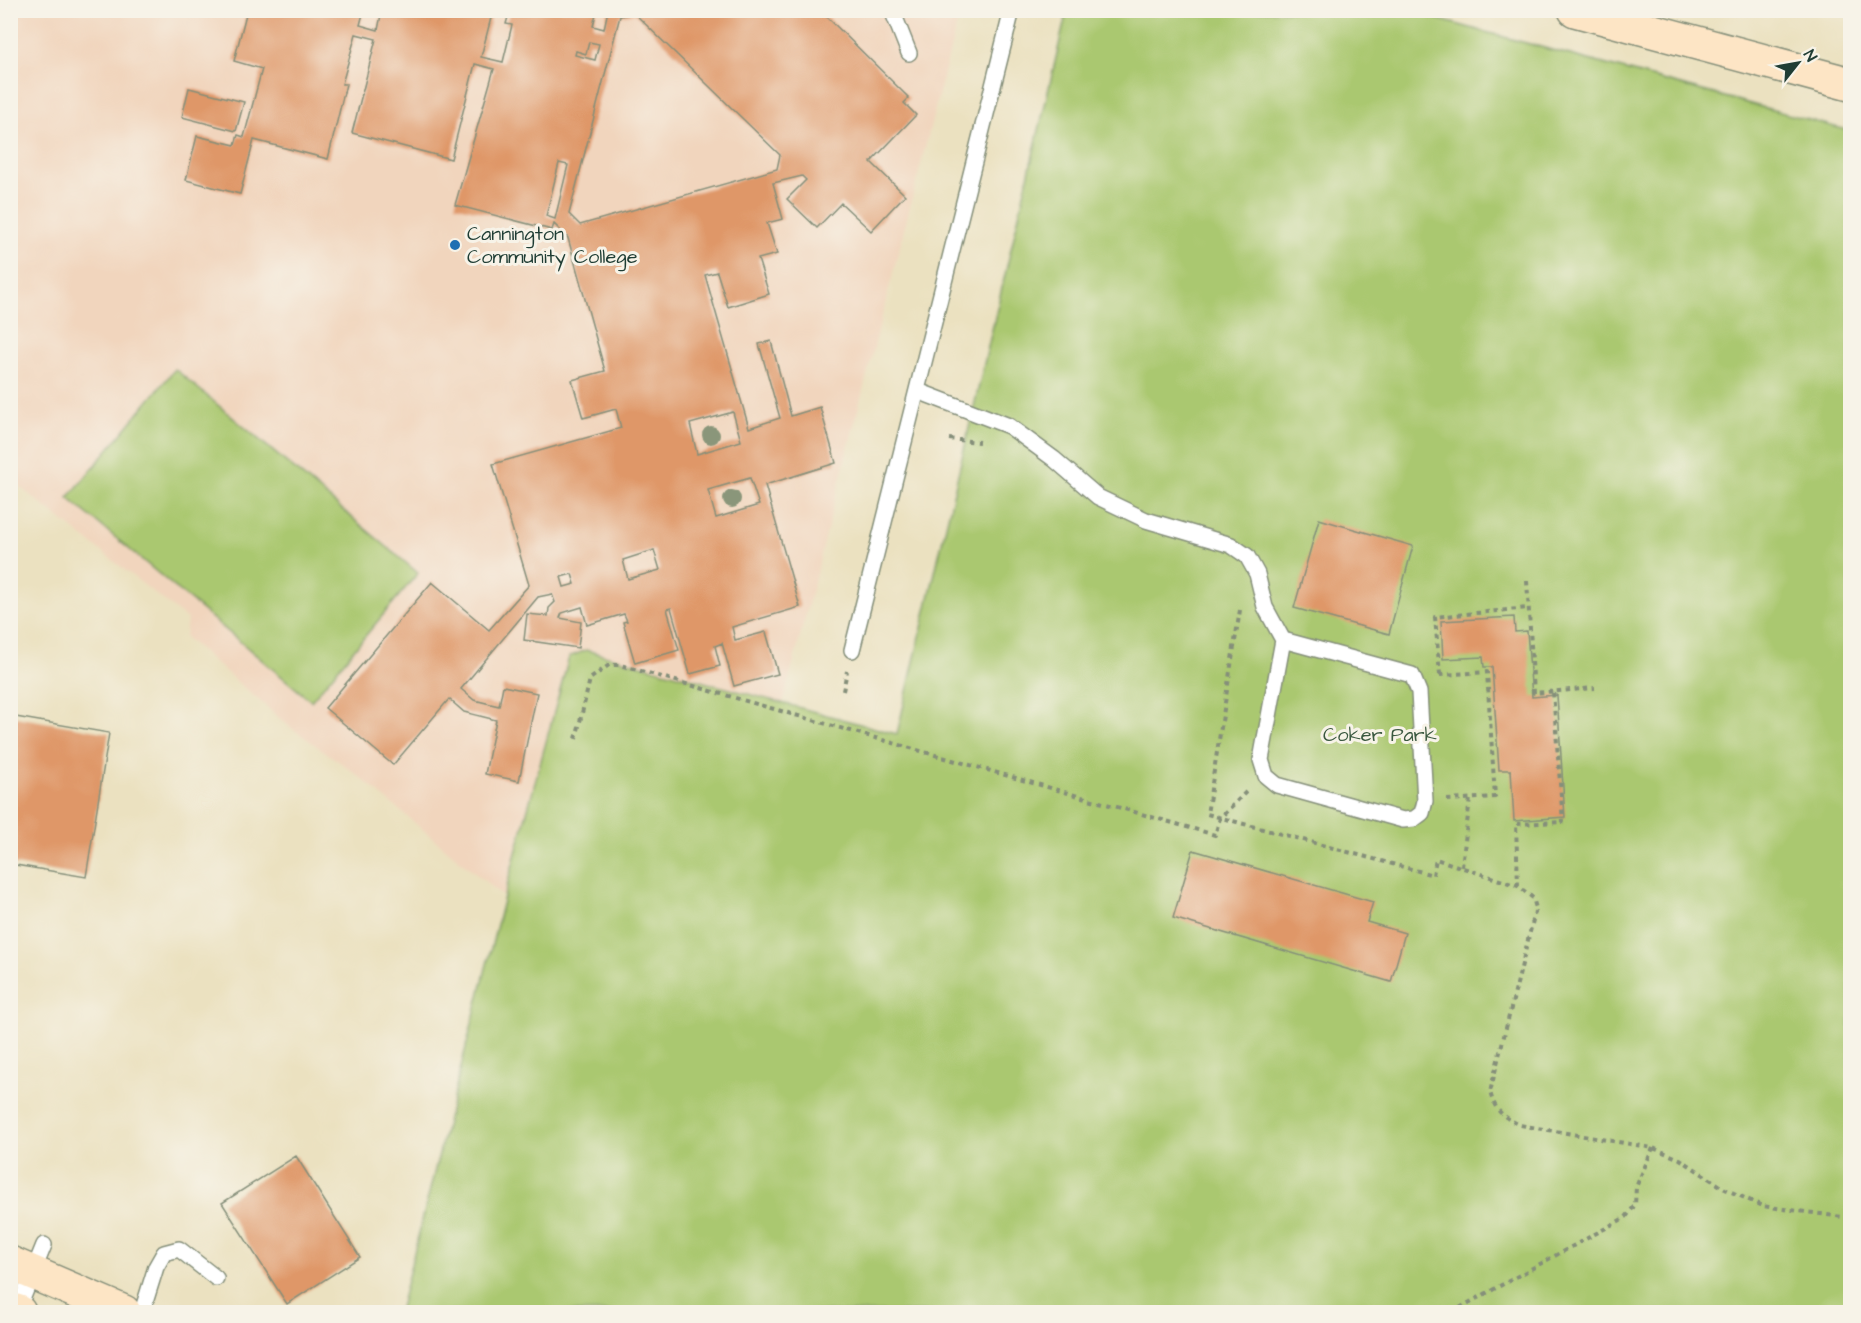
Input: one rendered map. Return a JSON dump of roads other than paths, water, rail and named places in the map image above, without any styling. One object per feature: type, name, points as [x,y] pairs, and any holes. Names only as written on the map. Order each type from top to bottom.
[{"type":"main road","points":[[1575,10],[1851,84]]},
{"type":"main road","points":[[30,1260],[124,1312]]},
{"type":"lane","points":[[892,10],[909,53]]},
{"type":"lane","points":[[852,650],[1012,10]]},
{"type":"lane","points":[[918,391],[1009,426],[1054,459],[1098,497],[1146,520],[1231,545],[1247,556],[1257,574],[1265,607],[1283,640],[1261,760],[1266,776],[1277,785],[1403,820],[1414,819],[1422,813],[1425,801],[1416,681],[1412,675],[1283,640]]},
{"type":"lane","points":[[10,974],[10,987]]},
{"type":"lane","points":[[142,1312],[156,1267],[164,1253],[179,1249],[216,1278]]},
{"type":"lane","points":[[15,1311],[30,1260]]},
{"type":"place","name":"Cannington Community College","points":[[455,245]]},
{"type":"park label","name":"Coker Park","points":[[1380,735]]}]
